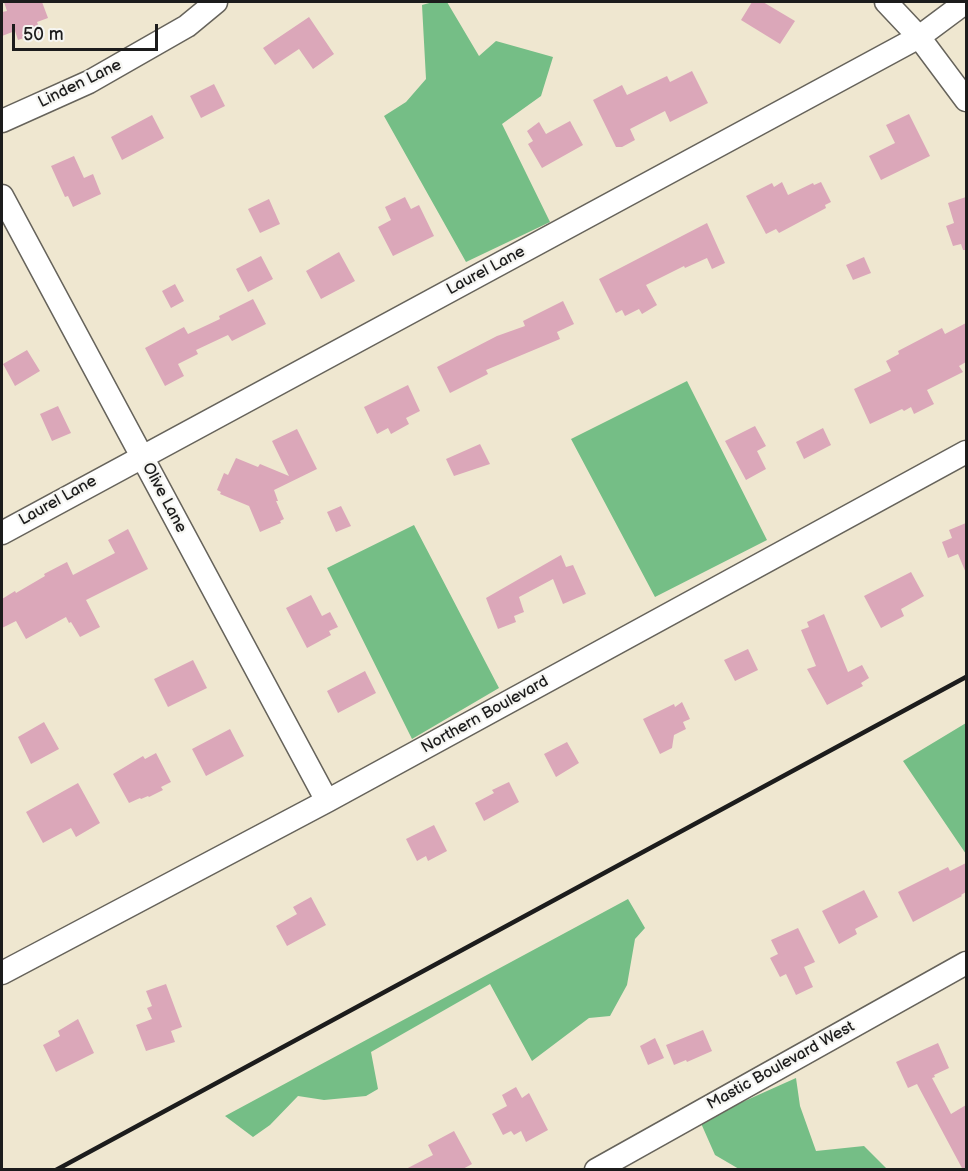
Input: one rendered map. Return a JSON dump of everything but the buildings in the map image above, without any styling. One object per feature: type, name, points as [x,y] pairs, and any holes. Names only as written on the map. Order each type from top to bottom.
[{"type":"street","name":"Linden Lane","points":[[2,121],[88,82],[187,26],[216,2]]},
{"type":"street","points":[[886,2],[919,37],[966,100]]},
{"type":"street","name":"Laurel Lane","points":[[2,533],[919,37],[966,2]]},
{"type":"street","name":"Olive Lane","points":[[2,196],[327,801]]},
{"type":"street","name":"Northern Boulevard","points":[[2,973],[327,801],[966,452]]},
{"type":"street","name":"Mastic Boulevard West","points":[[596,1170],[966,963]]},
{"type":"green space","points":[[447,2],[479,56],[496,41],[553,57],[541,96],[502,124],[550,222],[466,262],[384,116],[406,102],[426,79],[422,5]]},
{"type":"green space","points":[[687,381],[767,540],[655,597],[571,439]]},
{"type":"green space","points":[[414,525],[499,688],[412,739],[327,568]]},
{"type":"green space","points":[[966,723],[966,854],[903,761]]},
{"type":"green space","points":[[628,899],[645,928],[635,939],[627,985],[610,1016],[589,1018],[532,1061],[490,984],[371,1052],[378,1089],[366,1096],[324,1100],[298,1096],[270,1125],[253,1137],[225,1116]]},
{"type":"green space","points":[[796,1078],[800,1106],[816,1151],[864,1146],[887,1169],[739,1169],[715,1155],[700,1121]]},
{"type":"railway","points":[[56,1170],[966,677]]}]
